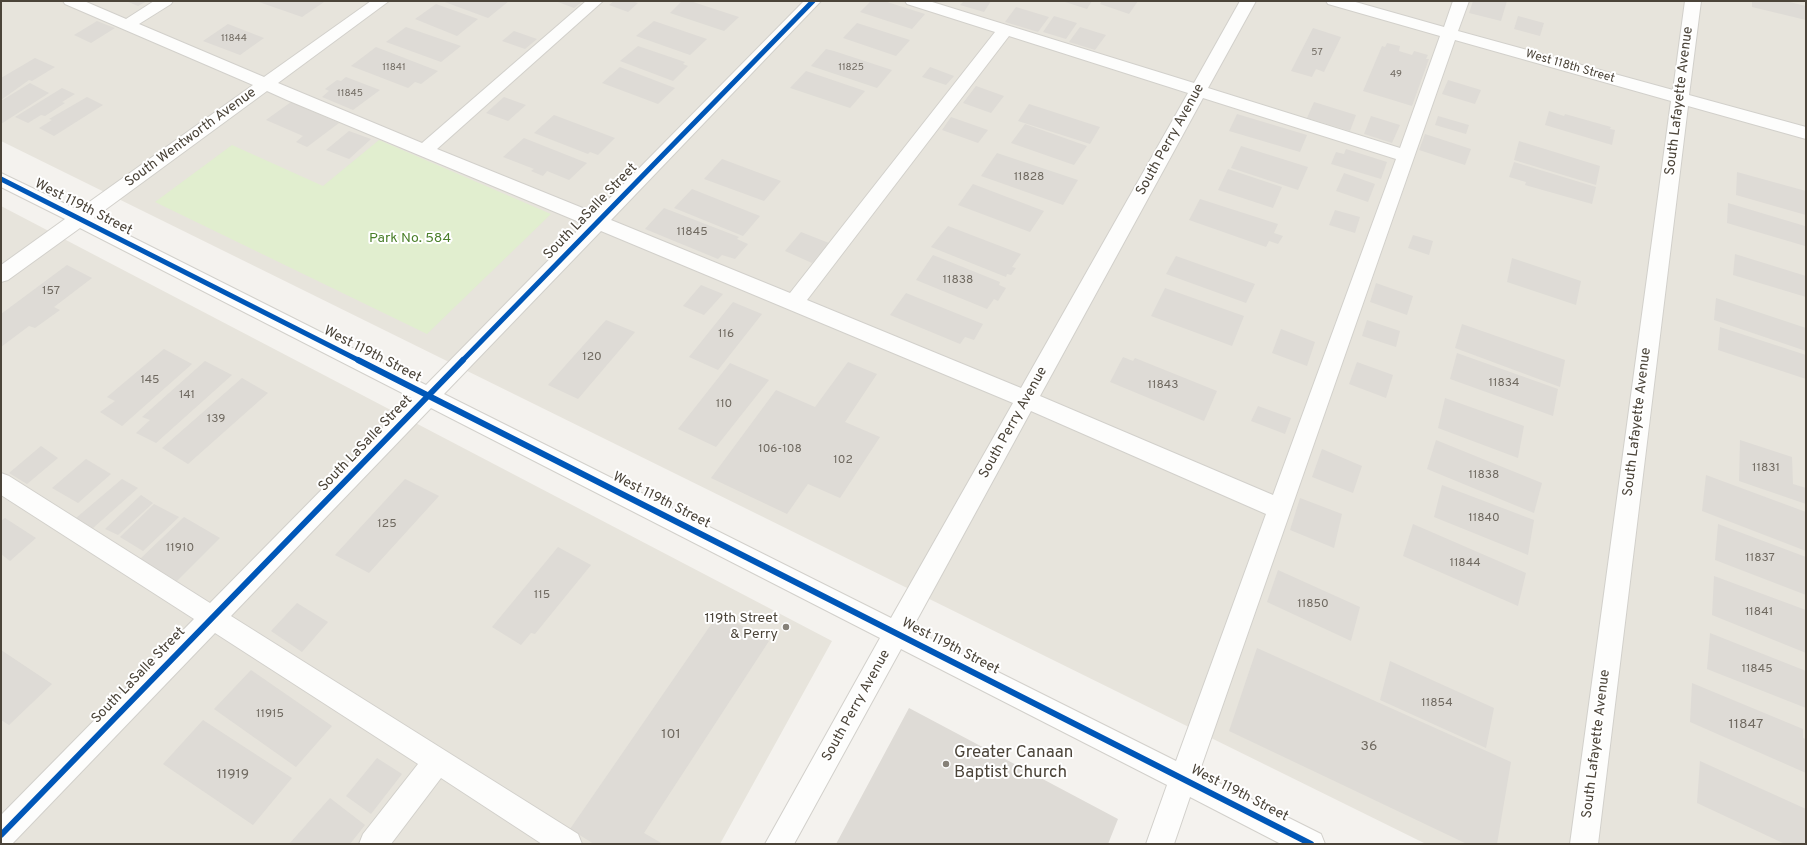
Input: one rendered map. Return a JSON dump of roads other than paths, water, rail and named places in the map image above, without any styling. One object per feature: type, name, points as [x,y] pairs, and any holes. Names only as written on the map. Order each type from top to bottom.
[{"type":"street","points":[[71,1],[266,84],[1027,400],[1280,509]]},
{"type":"street","points":[[127,25],[165,1]]},
{"type":"street","name":"South Wentworth Avenue","points":[[1,275],[381,1]]},
{"type":"street","points":[[425,150],[596,1]]},
{"type":"street","name":"South LaSalle Street","points":[[1,835],[813,1]]},
{"type":"street","points":[[913,1],[1406,156]]},
{"type":"street","name":"South Perry Avenue","points":[[779,844],[1248,1]]},
{"type":"street","name":"West 118th Street","points":[[1334,1],[1806,133]]},
{"type":"street","points":[[1160,844],[1461,1]]},
{"type":"street","name":"South Lafayette Avenue","points":[[1584,844],[1694,1]]},
{"type":"street","points":[[794,303],[1005,30]]},
{"type":"street","name":"West 119th Street","points":[[1,179],[1311,844]]},
{"type":"street","points":[[4,490],[213,618],[568,844]]},
{"type":"street","points":[[373,844],[437,760]]},
{"type":"place","name":"119th Street & Perry","points":[[786,627]]},
{"type":"place","name":"Greater Canaan Baptist Church","points":[[946,764]]},
{"type":"park label","name":"Park No. 584","points":[[410,239]]}]
